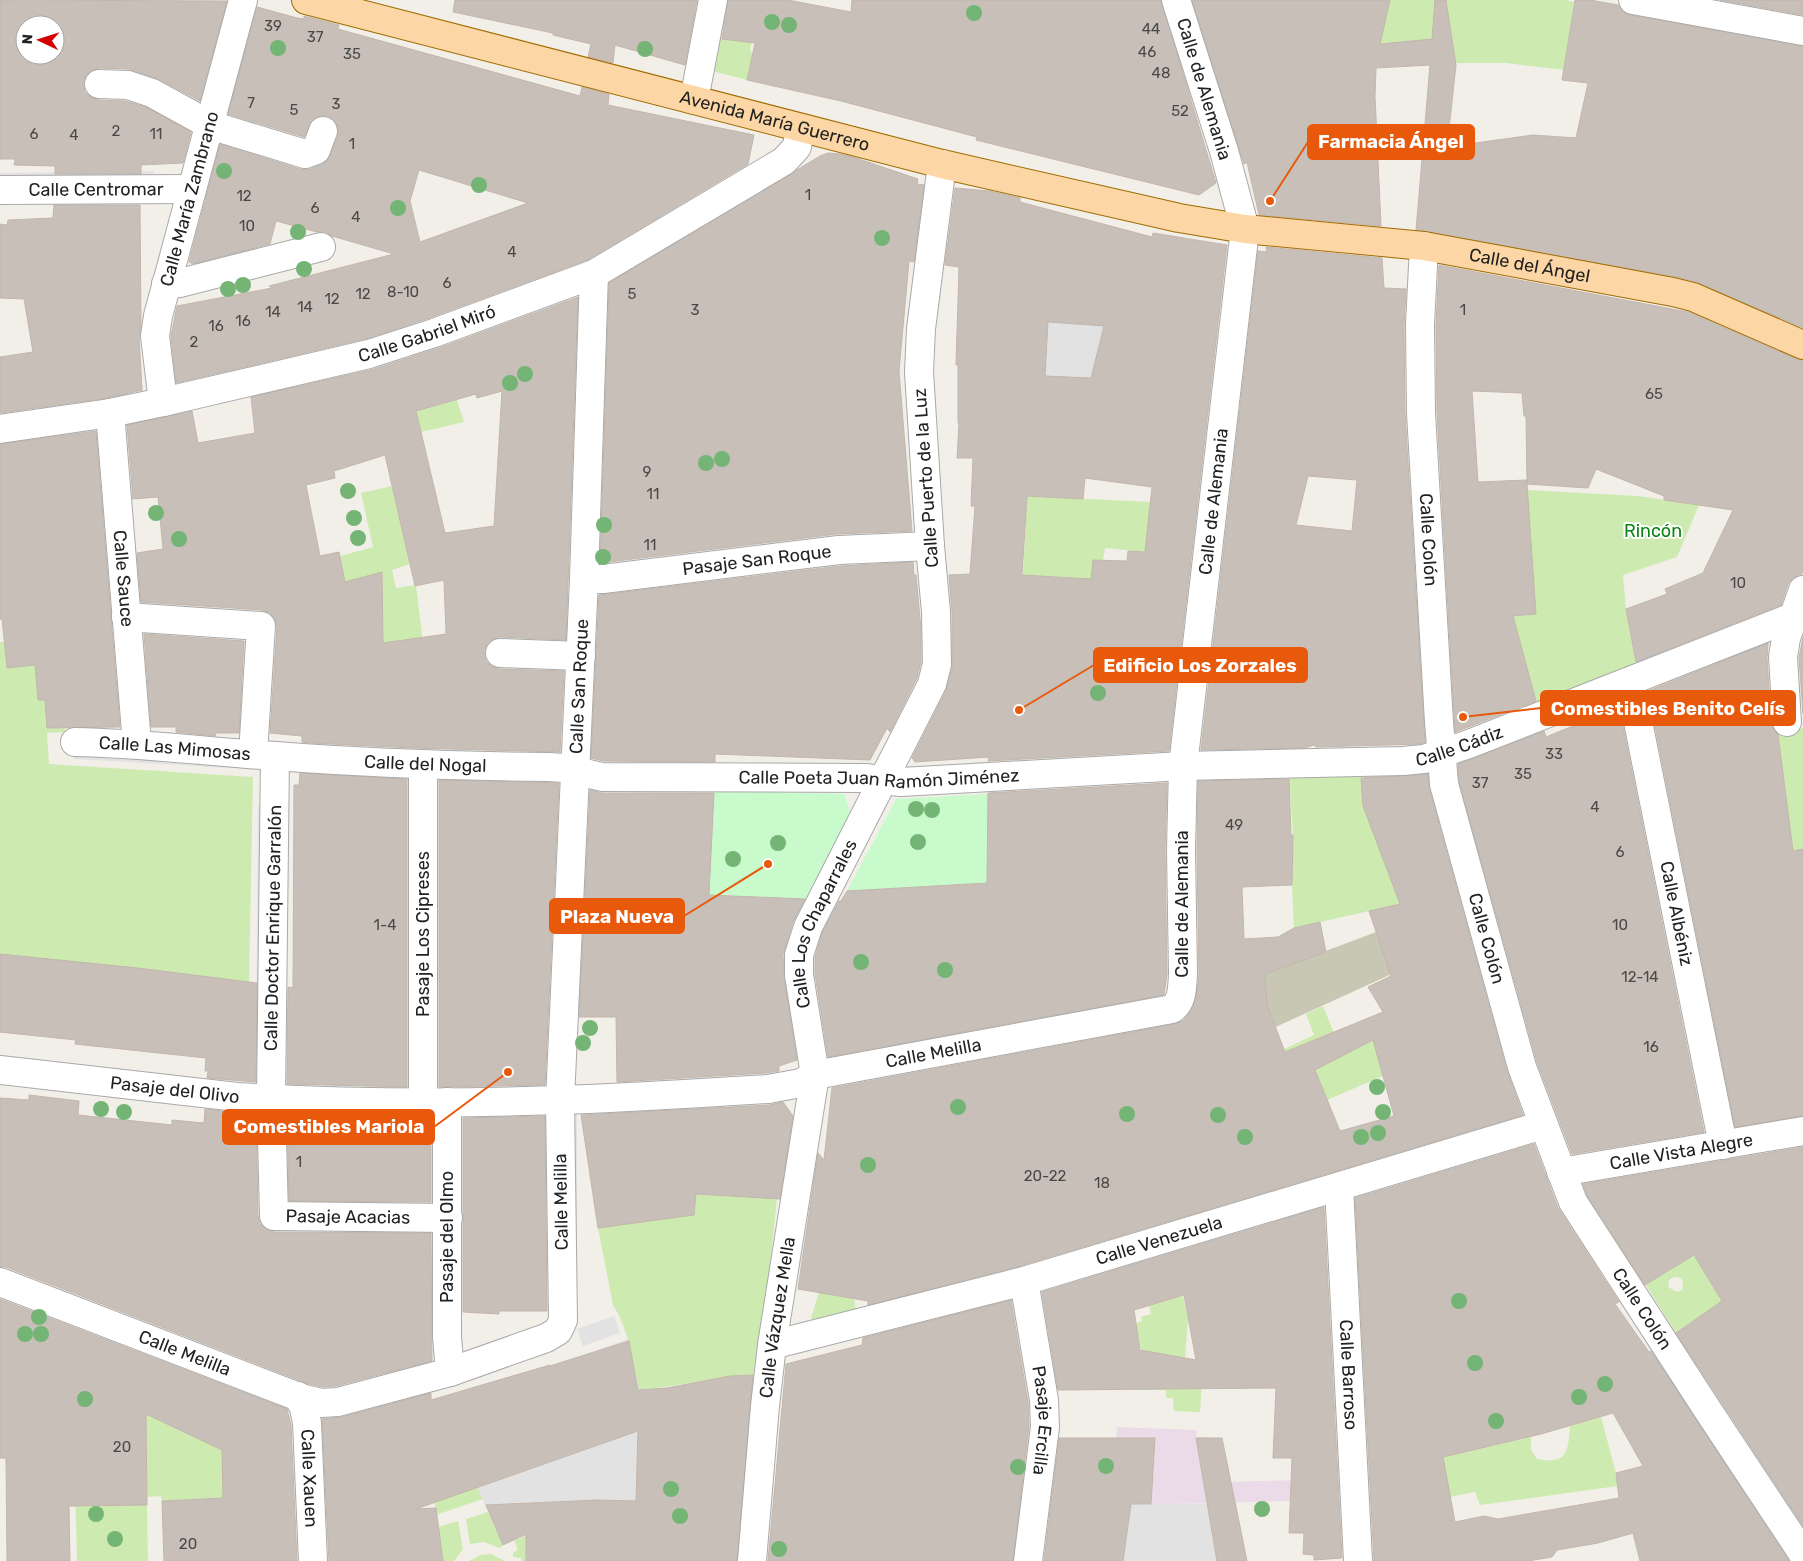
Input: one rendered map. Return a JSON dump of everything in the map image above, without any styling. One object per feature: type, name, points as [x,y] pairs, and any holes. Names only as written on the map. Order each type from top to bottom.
[{"type":"main road","name":"Avenida María Guerrero","points":[[306,0],[942,164],[1179,218],[1245,229]]},
{"type":"main road","name":"Calle del Ángel","points":[[1245,229],[1424,246],[1638,284],[1686,295],[1803,345]]},
{"type":"street","name":"Calle María Zambrano","points":[[163,402],[155,336],[158,316],[243,0]]},
{"type":"street","points":[[694,100],[713,0]]},
{"type":"street","name":"Calle de Alemania","points":[[1172,1009],[1178,1004],[1182,993],[1184,974],[1181,850],[1183,766],[1245,229],[1224,151],[1176,0]]},
{"type":"street","points":[[1633,0],[1803,31]]},
{"type":"street","points":[[99,84],[128,85],[152,93],[210,125],[305,154],[316,150],[323,131]]},
{"type":"street","name":"Calle Gabriel Miró","points":[[0,429],[110,413],[369,354],[508,307],[594,274],[784,161],[797,147],[800,128]]},
{"type":"street","name":"Calle Puerto de la Luz","points":[[883,780],[935,675],[937,664],[936,621],[919,372],[921,329],[942,164]]},
{"type":"street","name":"Calle Centromar","points":[[0,190],[192,189]]},
{"type":"street","name":"Calle Colón","points":[[1424,246],[1420,325],[1421,413],[1444,784],[1519,1057],[1543,1125],[1574,1202],[1707,1409],[1802,1552]]},
{"type":"street","points":[[166,284],[180,283],[322,247]]},
{"type":"street","name":"Calle San Roque","points":[[560,1100],[581,656],[594,274]]},
{"type":"street","name":"Calle Sauce","points":[[110,413],[137,744]]},
{"type":"street","name":"Pasaje San Roque","points":[[584,579],[603,579],[839,550],[930,546]]},
{"type":"street","points":[[1787,722],[1783,657],[1786,638],[1798,615],[1803,590]]},
{"type":"street","name":"Calle Cádiz","points":[[1183,766],[1403,761],[1424,758],[1469,744],[1798,615]]},
{"type":"street","name":"Calle Doctor Enrique Garralón","points":[[126,617],[262,626],[271,1099]]},
{"type":"street","points":[[500,653],[581,656]]},
{"type":"street","name":"Calle Albéniz","points":[[1630,682],[1723,1145]]},
{"type":"street","name":"Calle Las Mimosas","points":[[75,742],[137,744],[264,755]]},
{"type":"street","name":"Calle del Nogal","points":[[264,755],[423,765],[549,767],[575,770]]},
{"type":"street","name":"Pasaje Los Cipreses","points":[[423,765],[435,1102]]},
{"type":"street","name":"Calle Poeta Juan Ramón Jiménez","points":[[575,770],[602,777],[865,778],[901,782],[1183,766]]},
{"type":"street","name":"Calle Los Chaparrales","points":[[815,1075],[799,975],[801,944],[883,780]]},
{"type":"street","name":"Calle Melilla","points":[[0,1282],[298,1396],[321,1404],[338,1402],[450,1372],[558,1332],[563,1320],[560,1100],[768,1089],[801,1083],[815,1075],[1172,1009]]},
{"type":"street","name":"Pasaje del Olivo","points":[[0,1070],[237,1097],[271,1099],[435,1102],[560,1100]]},
{"type":"street","name":"Calle Vázquez Mella","points":[[752,1561],[772,1346],[815,1075]]},
{"type":"street","name":"Pasaje Acacias","points":[[271,1099],[274,1216],[448,1218]]},
{"type":"street","name":"Pasaje del Olmo","points":[[435,1102],[448,1218],[446,1337],[450,1372]]},
{"type":"street","name":"Calle Venezuela","points":[[772,1346],[1024,1281],[1543,1125]]},
{"type":"street","name":"Calle Vista Alegre","points":[[1561,1172],[1803,1131]]},
{"type":"street","name":"Calle Barroso","points":[[1339,1187],[1358,1561]]},
{"type":"street","name":"Pasaje Ercilla","points":[[1024,1281],[1044,1400],[1045,1428],[1028,1561]]},
{"type":"street","name":"Calle Xauen","points":[[298,1396],[304,1408],[307,1423],[313,1561]]},
{"type":"shaded area","points":[[153,171],[153,181],[0,183],[0,173]]},
{"type":"shaded area","points":[[1091,278],[1137,420],[1020,374],[1016,354]]},
{"type":"shaded area","points":[[74,752],[252,763],[252,769],[74,759]]},
{"type":"shaded area","points":[[258,806],[268,806],[266,1054],[256,1054]]},
{"type":"shaded area","points":[[1459,903],[1471,940],[1429,957],[1269,1030],[1265,974]]},
{"type":"shaded area","points":[[569,1111],[577,1111],[577,1300],[569,1300]]},
{"type":"shaded area","points":[[614,1316],[620,1333],[583,1346],[577,1329]]},
{"type":"shaded area","points":[[628,1339],[639,1389],[665,1388],[663,1480],[641,1501],[542,1530],[503,1545],[472,1476],[476,1408],[470,1388],[575,1358]]},
{"type":"shaded area","points":[[1117,1427],[1197,1430],[1196,1437],[1216,1438],[1219,1450],[1220,1482],[1335,1479],[1335,1500],[1114,1505]]},
{"type":"shaded area","points":[[1236,1503],[1247,1561],[1095,1561],[1131,1504]]},
{"type":"green space","points":[[1390,0],[1566,0],[1574,2],[1564,70],[1506,63],[1456,63],[1451,37],[1380,44]]},
{"type":"green space","points":[[757,25],[750,50],[753,54],[747,80],[712,71],[720,38],[746,42]]},
{"type":"green space","points":[[440,349],[464,422],[421,432],[404,362]]},
{"type":"green space","points":[[392,486],[410,564],[392,570],[396,588],[416,585],[424,652],[383,654],[348,596],[340,556],[373,547],[361,493]]},
{"type":"green space","name":"Rincón","points":[[1527,490],[1638,496],[1699,505],[1677,557],[1623,575],[1626,609],[1636,665],[1536,702],[1522,651],[1510,617],[1536,614]]},
{"type":"green space","points":[[1027,496],[1191,504],[1145,552],[1105,548],[1103,560],[1093,560],[1091,579],[1023,575]]},
{"type":"green space","points":[[0,642],[4,642],[7,668],[35,665],[38,700],[63,698],[65,732],[47,733],[49,764],[253,777],[249,982],[0,954]]},
{"type":"green space","points":[[1803,728],[1803,849],[1787,852],[1774,828],[1789,819],[1778,733]]},
{"type":"green space","points":[[1361,770],[1363,804],[1400,904],[1294,928],[1292,885],[1293,835],[1289,775]]},
{"type":"green space","points":[[714,791],[844,794],[851,814],[807,899],[709,895]]},
{"type":"green space","points":[[988,794],[987,883],[847,891],[896,799]]},
{"type":"green space","points":[[1323,1006],[1334,1033],[1285,1053],[1284,1049],[1314,1035],[1306,1014]]},
{"type":"green space","points":[[1376,1039],[1383,1076],[1327,1100],[1315,1069]]},
{"type":"green space","points":[[696,1194],[777,1198],[767,1300],[753,1375],[725,1377],[639,1390],[627,1335],[613,1305],[598,1228],[694,1215]]},
{"type":"green space","points":[[1694,1255],[1722,1301],[1676,1333],[1646,1285]],"holes":[[[1674,1277],[1681,1278],[1683,1283],[1682,1290],[1677,1292],[1668,1287],[1669,1280]]]},
{"type":"green space","points":[[823,1278],[854,1298],[856,1311],[811,1319]]},
{"type":"green space","points":[[1183,1296],[1188,1319],[1185,1358],[1202,1382],[1200,1412],[1174,1411],[1173,1398],[1166,1398],[1166,1390],[1146,1390],[1144,1365],[1136,1323],[1142,1321],[1141,1317],[1151,1314],[1149,1306]]},
{"type":"green space","points":[[146,1410],[222,1450],[225,1528],[212,1528],[211,1498],[162,1501],[161,1496],[147,1497]]},
{"type":"green space","points":[[1601,1417],[1618,1486],[1480,1505],[1475,1492],[1450,1497],[1439,1458],[1531,1437],[1531,1450],[1537,1459],[1555,1460],[1561,1458],[1567,1449],[1570,1426]]},
{"type":"green space","points":[[472,1476],[483,1499],[436,1515],[434,1497]]},
{"type":"green space","points":[[75,1484],[99,1506],[147,1505],[148,1561],[77,1561]]},
{"type":"green space","points":[[488,1512],[503,1545],[500,1548],[484,1542],[470,1544],[466,1519]]},
{"type":"green space","points":[[458,1521],[463,1549],[454,1561],[443,1561],[438,1527]]},
{"type":"green space","points":[[542,1530],[526,1552],[526,1561],[513,1557],[513,1553],[518,1549],[514,1540]]},
{"type":"green space","points":[[491,1554],[505,1561],[469,1561],[481,1555]]},
{"type":"building","points":[[0,0],[227,1],[200,101],[159,79],[129,69],[100,68],[92,70],[86,75],[83,83],[85,92],[91,97],[98,100],[125,101],[146,107],[191,132],[183,163],[141,165],[141,174],[55,174],[55,166],[14,165],[15,159],[0,159]]},
{"type":"building","points":[[455,0],[697,0],[685,65],[615,45],[613,63],[588,57],[591,44],[553,35],[553,33],[453,12]]},
{"type":"building","points":[[728,0],[788,0],[851,12],[852,0],[1161,0],[1216,183],[1199,195],[976,140],[977,137],[841,101],[747,80],[755,43],[722,39]]},
{"type":"building","points":[[1192,0],[1390,0],[1380,44],[1432,39],[1435,0],[1446,0],[1456,65],[1447,147],[1533,135],[1576,138],[1588,83],[1562,80],[1575,0],[1590,0],[1618,5],[1623,12],[1630,15],[1803,46],[1803,328],[1697,282],[1416,230],[1430,65],[1376,68],[1375,96],[1381,226],[1259,215],[1247,162],[1244,164]]},
{"type":"building","points":[[1720,0],[1803,0],[1803,15]]},
{"type":"building","points":[[257,7],[297,18],[304,19],[304,16],[339,25],[338,29],[580,96],[582,87],[609,94],[608,105],[754,135],[748,164],[587,260],[429,318],[365,339],[176,383],[171,336],[177,306],[272,288],[269,286],[394,254],[332,236],[326,232],[317,232],[276,221],[270,244],[193,264],[189,262],[220,144],[300,169],[310,169],[327,161],[338,136],[335,121],[328,116],[320,116],[313,119],[304,137],[228,114]],"holes":[[[419,170],[528,203],[420,242],[410,201]]]},
{"type":"building","points":[[828,153],[853,157],[918,179],[917,184],[924,185],[914,262],[909,261],[899,371],[912,531],[837,534],[600,563],[609,283],[820,156]]},
{"type":"building","points":[[955,188],[989,191],[1020,198],[1020,202],[1152,237],[1153,233],[1227,245],[1169,751],[988,761],[989,757],[915,762],[912,758],[946,691],[952,668],[952,612],[949,575],[970,574],[975,506],[971,506],[973,458],[957,458],[959,423],[958,365],[956,365],[959,267],[945,265]],"holes":[[[1048,322],[1104,326],[1091,378],[1045,376]],[[1085,478],[1152,487],[1145,552],[1128,551],[1127,561],[1093,560],[1091,579],[1022,575],[1027,496],[1083,499]]]},
{"type":"building","points":[[54,205],[140,205],[141,325],[139,338],[142,390],[107,398],[0,413],[0,357],[33,352],[24,299],[0,298],[0,224],[7,225],[8,220],[53,218]]},
{"type":"building","points":[[1266,247],[1382,258],[1384,288],[1406,289],[1404,325],[1405,413],[1425,742],[1421,744],[1316,747],[1314,745],[1305,748],[1201,750],[1258,251],[1267,252]],"holes":[[[1308,476],[1357,480],[1352,531],[1296,525]]]},
{"type":"building","points":[[1439,265],[1688,312],[1803,360],[1803,571],[1801,575],[1793,578],[1788,584],[1781,605],[1636,662],[1626,609],[1667,594],[1665,589],[1703,573],[1733,510],[1664,500],[1664,496],[1596,469],[1588,488],[1527,484],[1536,614],[1513,616],[1536,701],[1455,732],[1437,412],[1436,325]],"holes":[[[1472,391],[1522,393],[1524,416],[1526,416],[1527,480],[1478,482]]]},
{"type":"building","points":[[578,297],[566,640],[500,637],[493,639],[487,644],[484,652],[486,661],[491,666],[499,669],[564,671],[560,752],[311,743],[302,742],[302,736],[270,733],[277,627],[270,613],[262,610],[141,602],[137,553],[163,549],[158,497],[133,499],[127,425],[192,411],[198,443],[255,433],[251,397],[374,369],[439,348]],"holes":[[[502,391],[494,526],[445,533],[416,411],[476,394],[477,398]],[[385,455],[415,586],[444,580],[446,634],[383,643],[382,572],[345,582],[339,552],[320,556],[306,485],[335,478],[334,471]]]},
{"type":"building","points":[[96,431],[120,727],[47,728],[45,700],[38,700],[35,665],[7,668],[2,619],[0,619],[0,444]]},
{"type":"building","points":[[913,562],[921,629],[921,662],[917,678],[890,732],[887,728],[870,760],[715,754],[715,762],[604,761],[591,758],[599,595],[840,566]]},
{"type":"building","points":[[144,634],[244,641],[239,733],[216,733],[215,736],[176,732],[176,727],[151,727]]},
{"type":"building","points":[[1803,637],[1803,713],[1799,658]]},
{"type":"building","points":[[1768,643],[1767,658],[1771,723],[1778,734],[1793,851],[1803,849],[1803,1116],[1735,1127],[1648,691]]},
{"type":"building","points":[[1619,707],[1704,1132],[1572,1154],[1537,1062],[1459,781],[1458,764],[1544,731],[1546,737]]},
{"type":"building","points":[[300,773],[407,779],[407,1087],[287,1084],[288,987],[293,988],[294,785],[299,785]]},
{"type":"building","points":[[1428,774],[1429,788],[1507,1071],[1523,1115],[1020,1266],[868,1305],[868,1301],[798,1289],[818,1153],[824,1160],[832,1088],[1175,1024],[1183,1021],[1188,1015],[1196,997],[1199,975],[1198,781],[1289,779],[1291,835],[1293,835],[1292,885],[1242,887],[1244,939],[1278,937],[1294,928],[1320,922],[1326,952],[1265,974],[1267,1005],[1285,1052],[1383,1012],[1368,987],[1391,976],[1369,911],[1400,904],[1363,806],[1361,778]],"holes":[[[1373,1040],[1394,1116],[1340,1131],[1315,1070]]]},
{"type":"building","points":[[439,780],[559,783],[545,1085],[439,1087]]},
{"type":"building","points":[[1167,783],[1165,850],[1167,974],[1164,995],[828,1057],[815,974],[815,957],[822,933],[839,901],[841,901],[847,891],[987,883],[988,793]]},
{"type":"building","points":[[590,790],[602,793],[714,793],[709,895],[805,899],[793,922],[783,955],[784,977],[797,1060],[779,1066],[779,1071],[766,1073],[617,1082],[616,1017],[579,1017]]},
{"type":"building","points":[[0,954],[138,968],[257,983],[256,1082],[207,1078],[208,1071],[205,1071],[206,1058],[75,1044],[76,1040],[0,1032]]},
{"type":"building","points":[[29,1095],[79,1101],[78,1115],[172,1125],[172,1120],[204,1123],[205,1109],[256,1114],[258,1216],[260,1224],[266,1229],[274,1232],[431,1233],[432,1361],[336,1386],[322,1387],[309,1384],[6,1267],[0,1267],[0,1098],[29,1100]]},
{"type":"building","points":[[783,1102],[793,1116],[780,1199],[696,1194],[694,1215],[598,1228],[581,1115],[769,1105]]},
{"type":"building","points":[[287,1115],[431,1118],[431,1202],[289,1201]]},
{"type":"building","points":[[545,1116],[547,1311],[499,1311],[499,1314],[463,1312],[463,1118]]},
{"type":"building","points":[[1534,1144],[1558,1208],[1619,1302],[1615,1304],[1649,1352],[1651,1351],[1789,1561],[1640,1561],[1633,1533],[1598,1543],[1557,1550],[1552,1557],[1528,1561],[1374,1561],[1355,1198]],"holes":[[[1613,1413],[1643,1466],[1616,1473],[1619,1498],[1498,1519],[1484,1516],[1455,1522],[1443,1457],[1541,1434]]]},
{"type":"building","points":[[1803,1147],[1803,1526],[1676,1333],[1722,1301],[1694,1255],[1645,1285],[1587,1195],[1583,1184]]},
{"type":"building","points":[[1324,1207],[1342,1558],[1314,1560],[1314,1555],[1303,1554],[1304,1533],[1289,1533],[1292,1458],[1273,1458],[1276,1388],[1058,1390],[1042,1292]],"holes":[[[1184,1295],[1196,1360],[1140,1350],[1134,1310]]]},
{"type":"building","points":[[0,1299],[287,1409],[291,1425],[297,1561],[164,1561],[162,1501],[223,1498],[222,1450],[146,1414],[147,1505],[69,1506],[70,1561],[7,1561],[6,1458],[0,1458]]},
{"type":"building","points":[[1011,1300],[1028,1402],[1029,1426],[1013,1561],[768,1561],[786,1364],[862,1345],[863,1338]]},
{"type":"building","points":[[629,1341],[638,1390],[667,1388],[730,1376],[753,1375],[737,1561],[526,1561],[526,1534],[503,1545],[486,1505],[597,1500],[636,1501],[638,1431],[416,1509],[436,1508],[443,1561],[329,1561],[322,1419],[342,1417],[431,1393],[431,1400]]},
{"type":"building","points":[[1059,1438],[1155,1438],[1151,1504],[1131,1504],[1123,1561],[1044,1561]]},
{"type":"building","points":[[1196,1438],[1222,1438],[1247,1561],[1217,1561]]},
{"type":"place","name":"Farmacia Ángel","points":[[1270,201]]},
{"type":"place","name":"Edificio Los Zorzales","points":[[1019,710]]},
{"type":"place","name":"Comestibles Benito Celís","points":[[1463,717]]},
{"type":"place","name":"Plaza Nueva","points":[[768,864]]},
{"type":"place","name":"Comestibles Mariola","points":[[508,1072]]}]
